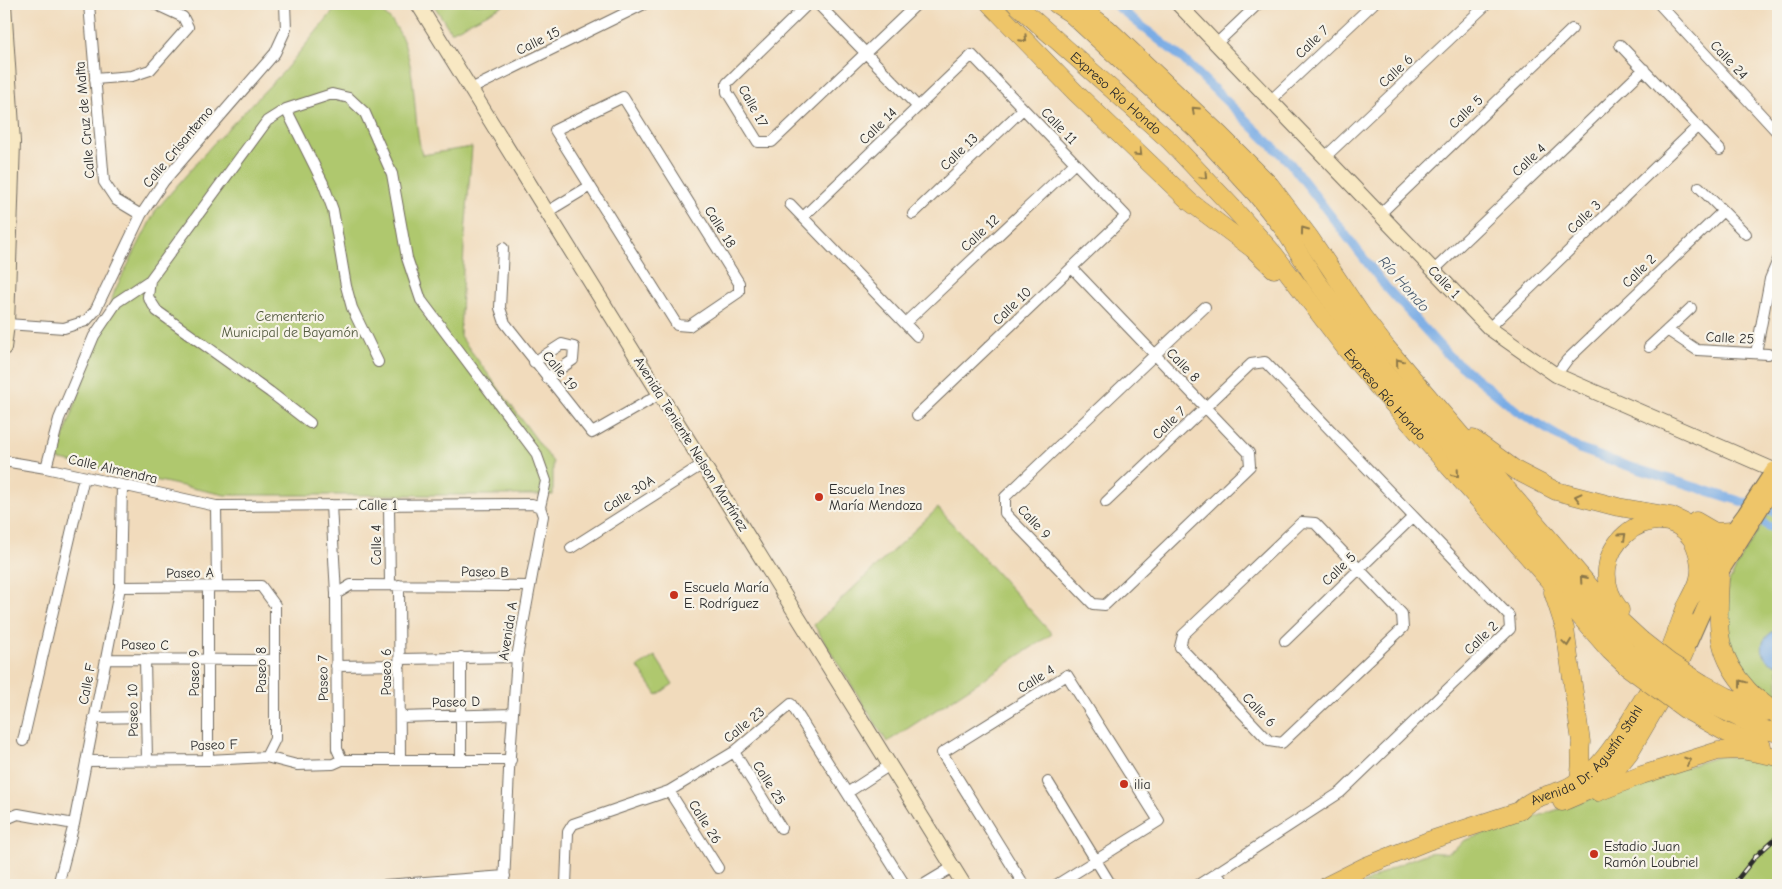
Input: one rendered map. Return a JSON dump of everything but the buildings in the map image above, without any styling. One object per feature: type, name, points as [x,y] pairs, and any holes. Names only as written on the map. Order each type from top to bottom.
[{"type":"highway","points":[[990,4],[1076,93],[1190,202],[1253,249],[1274,269],[1340,340]]},
{"type":"highway","name":"Expreso Río Hondo","points":[[1016,4],[1170,141],[1234,208],[1274,254],[1377,386],[1452,469],[1610,651],[1632,653],[1669,662],[1694,696],[1725,732],[1778,752]]},
{"type":"highway","points":[[1026,4],[1094,65],[1127,101]]},
{"type":"highway","points":[[1056,4],[1070,13],[1198,132],[1250,188],[1283,228],[1316,280],[1384,372],[1513,517],[1604,627],[1632,653]]},
{"type":"highway","name":"Expreso Río Hondo","points":[[1076,4],[1106,28],[1222,136],[1270,185],[1310,238],[1363,317],[1423,392],[1614,615],[1632,653],[1694,696],[1726,696],[1778,716]]},
{"type":"highway","points":[[1423,392],[1438,402],[1475,441],[1516,471],[1556,491],[1592,501],[1618,503],[1677,513],[1714,532],[1737,535]]},
{"type":"highway","points":[[1609,503],[1680,519],[1698,529],[1705,536],[1717,557],[1716,564],[1696,605],[1684,637],[1685,651],[1653,698]]},
{"type":"highway","points":[[1632,653],[1608,588],[1607,576],[1610,559],[1616,542],[1623,535],[1643,524],[1660,522],[1677,527],[1690,538],[1698,556],[1699,579],[1653,698]]},
{"type":"highway","points":[[1720,573],[1718,620],[1721,646],[1747,690],[1778,716]]},
{"type":"highway","points":[[1548,580],[1565,629],[1581,742],[1582,787],[1595,793],[1642,775],[1718,751],[1741,750],[1778,757]]},
{"type":"highway","points":[[1694,696],[1762,729],[1778,733]]},
{"type":"highway","name":"Avenida Dr. Agustín Stahl","points":[[1328,885],[1366,866],[1428,840],[1519,811],[1530,813],[1582,787],[1605,779],[1615,758],[1653,698]]},
{"type":"highway","points":[[1732,714],[1778,724]]},
{"type":"highway","points":[[1581,742],[1593,753],[1615,758],[1629,770],[1642,775]]},
{"type":"main road","points":[[1685,651],[1737,535],[1766,490],[1776,465]]},
{"type":"main road","points":[[1699,579],[1715,552],[1737,535]]},
{"type":"street","points":[[4,4],[8,143],[7,324],[4,348]]},
{"type":"street","name":"Calle Cruz de Malta","points":[[89,4],[104,182],[116,200],[142,215]]},
{"type":"street","points":[[94,79],[132,76],[150,70],[188,27],[183,17],[155,4]]},
{"type":"street","name":"Calle Crisantemo","points":[[7,324],[64,328],[86,321],[95,311],[142,215],[164,181],[275,54],[286,29],[285,4]]},
{"type":"street","name":"Avenida Teniente Nelson Martínez","points":[[418,4],[964,885]]},
{"type":"street","name":"Calle 15","points":[[471,89],[644,4]]},
{"type":"street","name":"Calle 17","points":[[808,4],[727,83],[727,92],[758,142],[772,142],[865,53]]},
{"type":"street","points":[[818,4],[918,107]]},
{"type":"street","points":[[865,53],[917,4]]},
{"type":"street","name":"Calle 1","points":[[1178,4],[1489,328],[1556,375],[1776,465]]},
{"type":"street","points":[[1216,44],[1258,4]]},
{"type":"street","name":"Calle 7","points":[[1270,101],[1373,4]]},
{"type":"street","name":"Calle 6","points":[[1324,158],[1487,4]]},
{"type":"street","name":"Calle 24","points":[[1660,5],[1778,133]]},
{"type":"street","name":"Calle 5","points":[[1379,215],[1572,29]]},
{"type":"street","points":[[1620,45],[1720,150]]},
{"type":"street","name":"Calle 14","points":[[803,217],[972,55]]},
{"type":"street","name":"Calle 11","points":[[972,55],[1126,216]]},
{"type":"street","name":"Calle 4","points":[[1433,271],[1644,70]]},
{"type":"street","name":"Avenida A","points":[[46,468],[60,419],[94,336],[117,302],[150,280],[267,121],[286,110],[332,94],[349,98],[365,113],[392,174],[407,258],[421,300],[536,453],[546,481],[540,507],[542,516],[517,657],[504,881]]},
{"type":"street","name":"Calle 18","points":[[623,98],[739,283],[739,292],[690,326],[677,325],[590,186],[555,130],[623,98]]},
{"type":"street","name":"Calle 13","points":[[914,214],[1023,109]]},
{"type":"street","points":[[286,110],[323,183],[334,210],[346,286],[352,308],[378,362]]},
{"type":"street","name":"Calle 3","points":[[1489,328],[1698,126]]},
{"type":"street","name":"Calle 12","points":[[905,323],[1075,163]]},
{"type":"street","points":[[547,212],[590,186]]},
{"type":"street","points":[[1700,186],[1746,234]]},
{"type":"street","points":[[790,204],[917,336]]},
{"type":"street","name":"Calle 2","points":[[1556,375],[1566,360],[1723,211]]},
{"type":"street","name":"Calle 10","points":[[917,415],[1126,216]]},
{"type":"street","name":"Calle 19","points":[[503,248],[500,308],[505,323],[592,433],[660,394]]},
{"type":"street","points":[[1756,353],[1770,279],[1778,260]]},
{"type":"street","name":"Calle 8","points":[[1072,268],[1248,453],[1250,466],[1231,484]]},
{"type":"street","points":[[150,280],[148,298],[157,311],[310,423]]},
{"type":"street","name":"Calle 9","points":[[1205,307],[1005,497],[1005,513],[1093,604],[1104,605],[1231,484]]},
{"type":"street","points":[[1649,347],[1691,308]]},
{"type":"street","name":"Calle 25","points":[[1667,330],[1697,350],[1768,354]]},
{"type":"street","points":[[534,362],[562,344],[574,348],[573,360],[547,378]]},
{"type":"street","name":"Calle 2","points":[[1198,885],[1341,792],[1510,629],[1509,616],[1265,362],[1251,364]]},
{"type":"street","name":"Calle 7","points":[[1106,502],[1251,364]]},
{"type":"street","name":"Calle Almendra","points":[[4,461],[46,468],[216,506]]},
{"type":"street","name":"Calle 30A","points":[[570,548],[703,464]]},
{"type":"street","points":[[23,741],[84,477]]},
{"type":"street","name":"Calle F","points":[[58,885],[74,824],[120,587],[122,486]]},
{"type":"street","name":"Calle 1","points":[[216,506],[532,504],[540,507]]},
{"type":"street","name":"Paseo 7","points":[[331,505],[336,594],[337,749],[342,760]]},
{"type":"street","name":"Calle 4","points":[[389,505],[394,585]]},
{"type":"street","points":[[212,586],[216,506]]},
{"type":"street","name":"Calle 5","points":[[1284,641],[1413,517]]},
{"type":"street","name":"Calle 6","points":[[1302,522],[1315,523],[1359,569],[1402,614],[1403,628],[1282,743],[1269,741],[1180,647],[1183,636],[1302,522]]},
{"type":"street","points":[[336,594],[351,585],[394,585]]},
{"type":"street","name":"Paseo B","points":[[394,585],[529,586]]},
{"type":"street","name":"Paseo 6","points":[[394,585],[400,662],[400,759]]},
{"type":"street","name":"Paseo 9","points":[[208,760],[208,660],[212,586]]},
{"type":"street","name":"Paseo A","points":[[120,587],[261,586]]},
{"type":"street","name":"Paseo 8","points":[[261,586],[275,605],[275,739],[266,757]]},
{"type":"street","points":[[336,666],[460,658],[517,657]]},
{"type":"street","points":[[460,658],[461,759]]},
{"type":"street","name":"Paseo C","points":[[106,659],[274,660]]},
{"type":"street","name":"Paseo 10","points":[[145,659],[148,760]]},
{"type":"street","name":"Calle 4","points":[[1024,885],[942,753],[1067,676],[1159,821],[1096,860]]},
{"type":"street","name":"Calle 23","points":[[566,885],[568,832],[573,824],[669,791],[734,752],[791,704],[905,885]]},
{"type":"street","name":"Paseo D","points":[[400,717],[513,714]]},
{"type":"street","points":[[94,718],[146,717]]},
{"type":"street","name":"Calle 25","points":[[734,752],[782,828]]},
{"type":"street","name":"Paseo F","points":[[86,762],[266,757],[298,765],[333,764],[342,760]]},
{"type":"street","points":[[342,760],[511,760]]},
{"type":"street","points":[[847,793],[890,766]]},
{"type":"street","points":[[1048,782],[1111,885]]},
{"type":"street","name":"Calle 26","points":[[669,791],[718,868]]},
{"type":"street","points":[[4,820],[18,814],[74,824]]},
{"type":"street","points":[[1056,885],[1096,860]]},
{"type":"street","points":[[923,885],[953,867]]},
{"type":"street","points":[[1216,874],[1225,885]]},
{"type":"street","points":[[385,885],[504,881]]},
{"type":"green space","name":"Cementerio Municipal de Bayamón","points":[[339,4],[366,4],[381,12],[393,22],[401,36],[411,68],[422,155],[472,147],[464,247],[460,336],[553,462],[553,495],[225,495],[56,459],[115,290],[156,210],[213,144],[284,71]]},
{"type":"green space","points":[[433,4],[506,4],[451,32]]},
{"type":"green space","points":[[1778,499],[1778,703],[1767,697],[1748,679],[1729,649],[1725,604],[1729,582],[1743,555]]},
{"type":"green space","points":[[938,508],[1052,634],[887,742],[814,625]]},
{"type":"green space","points":[[655,656],[673,684],[657,695],[638,667]]},
{"type":"green space","points":[[1719,756],[1778,761],[1778,885],[1362,885],[1420,856],[1450,851],[1463,841]]},
{"type":"water","points":[[1778,629],[1778,663],[1774,663],[1766,658],[1762,647],[1767,636]]},
{"type":"waterway","name":"Río Hondo","points":[[1114,4],[1183,59],[1290,163],[1386,287],[1449,356],[1517,411],[1579,449],[1778,513]]},
{"type":"waterway","name":"Río Hondo","points":[[1753,514],[1768,526],[1778,530]]},
{"type":"railway","points":[[1733,885],[1756,856],[1778,836]]},
{"type":"place","name":"Escuela Ines María Mendoza","points":[[819,497]]},
{"type":"place","name":"Escuela María E. Rodríguez","points":[[674,595]]},
{"type":"place","name":"ilia","points":[[1124,784]]},
{"type":"place","name":"Estadio Juan Ramón Loubriel","points":[[1594,854]]}]
